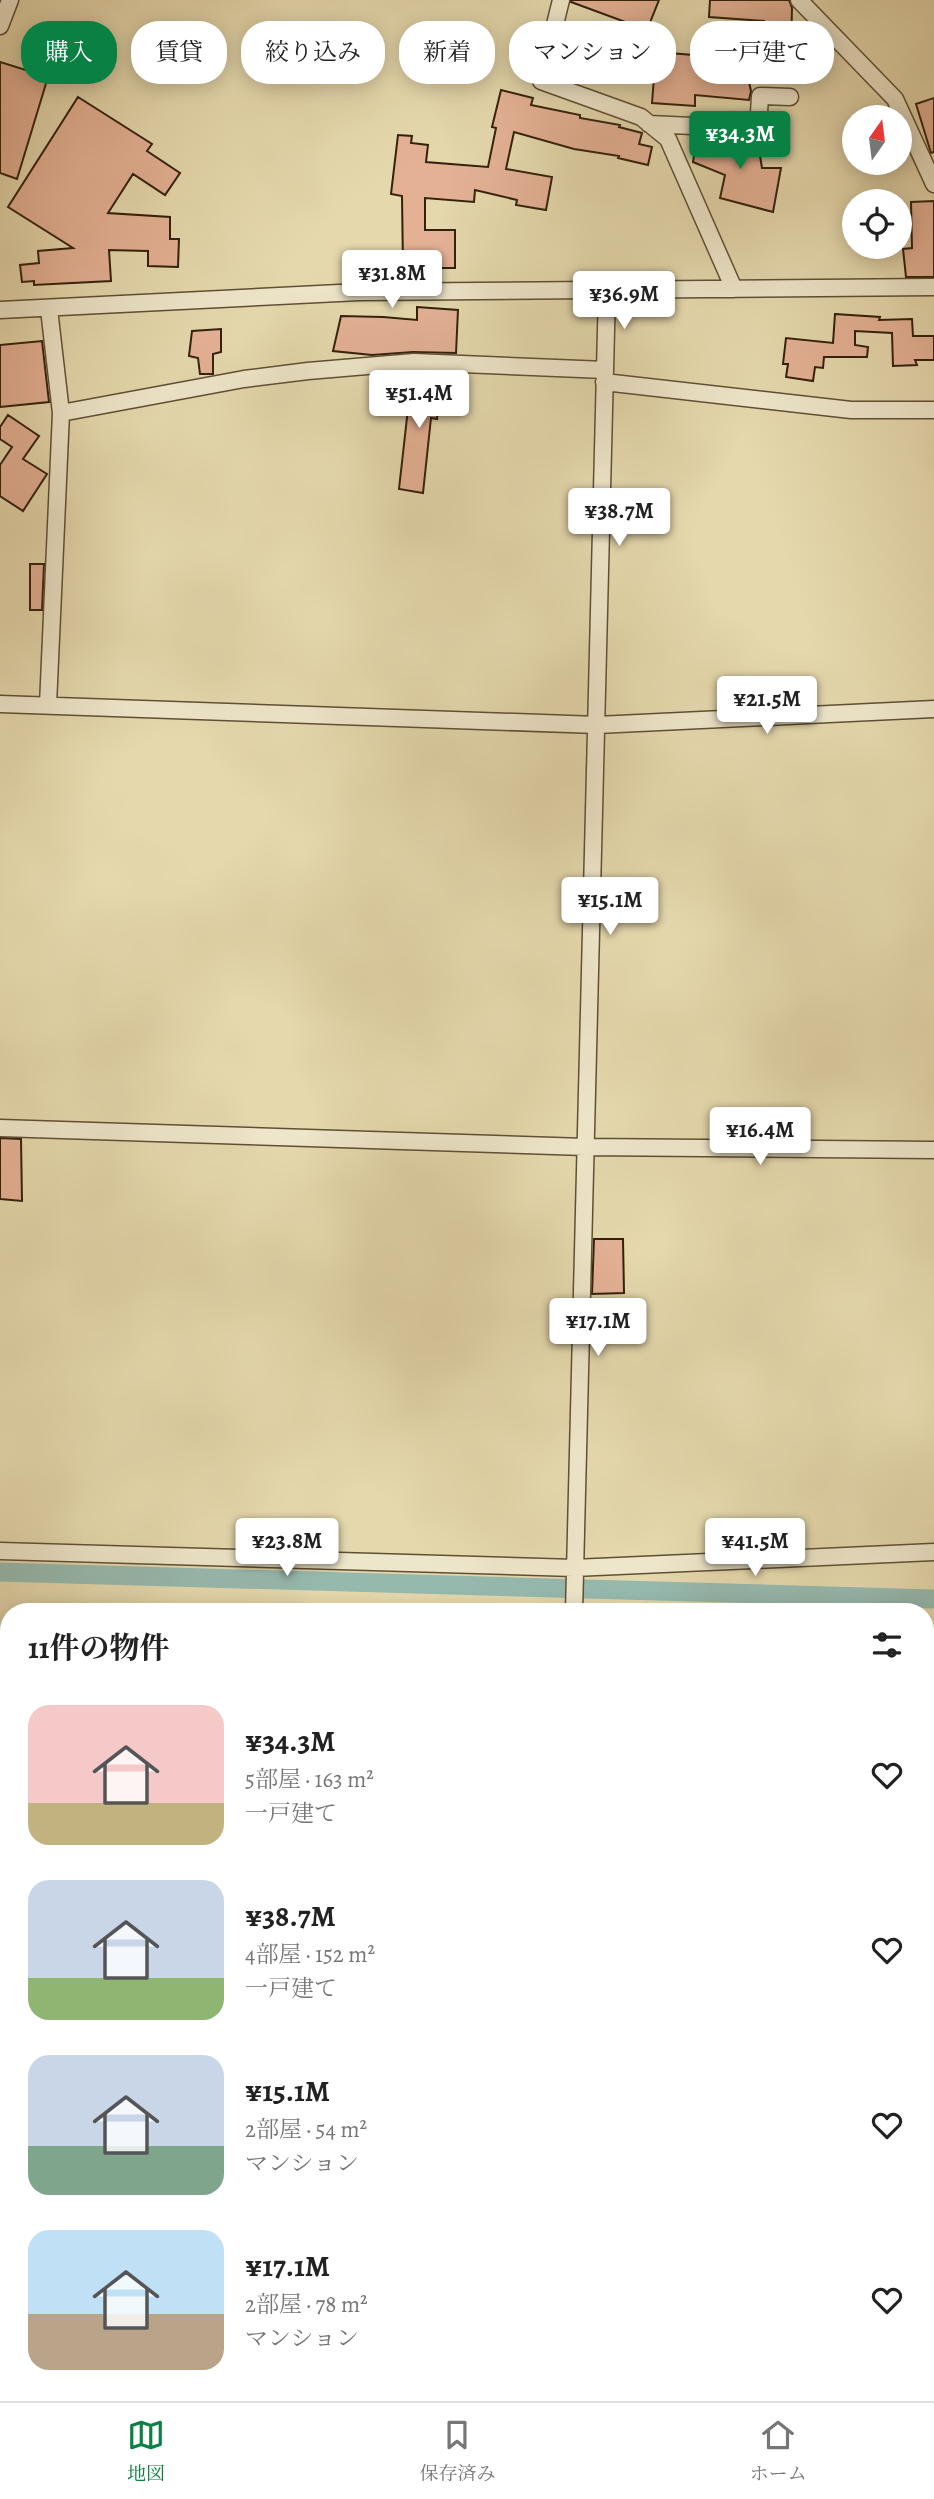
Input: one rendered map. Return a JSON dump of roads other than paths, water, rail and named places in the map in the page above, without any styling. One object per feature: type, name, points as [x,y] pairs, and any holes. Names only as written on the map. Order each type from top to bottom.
[{"type":"street","points":[[0,26],[9,0]]},
{"type":"street","points":[[561,0],[541,81],[641,117],[668,139],[734,289]]},
{"type":"street","points":[[799,0],[895,99],[934,184]]},
{"type":"street","points":[[649,124],[758,129],[760,96],[790,97]]},
{"type":"street","points":[[0,310],[359,292],[934,287]]},
{"type":"street","points":[[574,1603],[607,290]]},
{"type":"street","points":[[48,705],[61,413],[49,309]]},
{"type":"street","points":[[61,413],[244,379],[414,362],[604,376],[851,410],[934,410]]},
{"type":"street","points":[[0,704],[597,725],[934,709]]},
{"type":"street","points":[[0,1128],[585,1147],[934,1150]]},
{"type":"street","points":[[0,1551],[574,1568],[934,1552]]},
{"type":"waterway","points":[[0,1572],[934,1599]]}]
